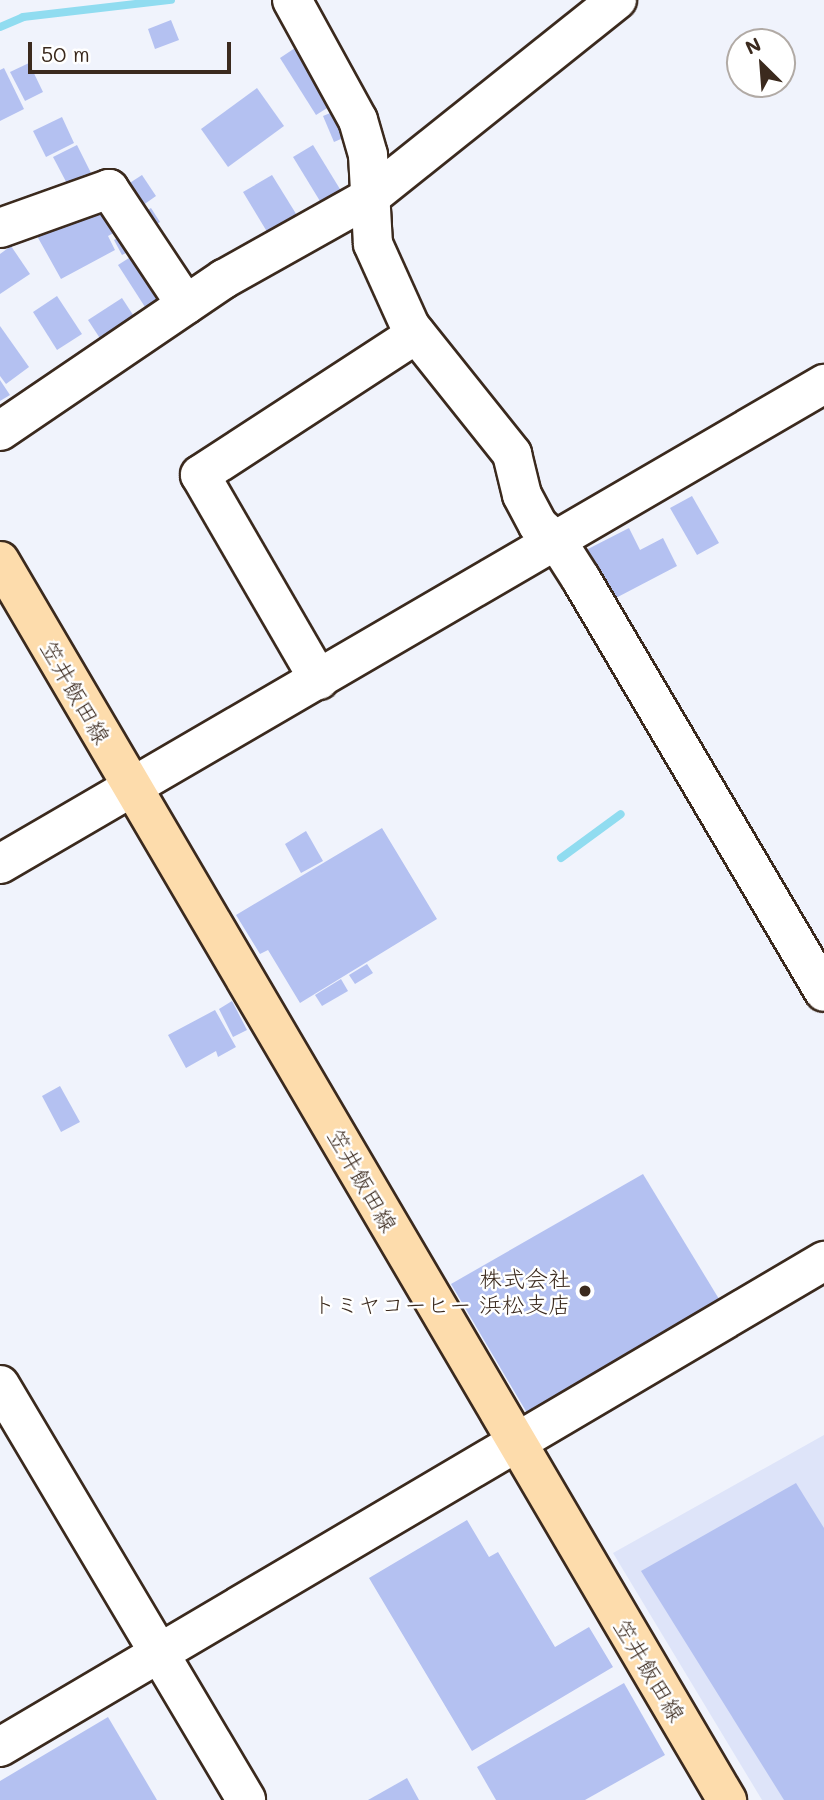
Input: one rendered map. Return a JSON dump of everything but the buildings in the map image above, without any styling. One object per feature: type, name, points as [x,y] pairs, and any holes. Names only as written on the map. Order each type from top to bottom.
[{"type":"main road","name":"笠井飯田線","points":[[0,561],[515,1443],[727,1800]]},
{"type":"street","points":[[292,0],[358,120],[368,155],[373,244],[416,334],[512,454],[522,495],[538,525],[558,543],[824,992]]},
{"type":"street","points":[[0,431],[186,305],[370,197],[617,0]]},
{"type":"street","points":[[0,228],[110,189],[186,305]]},
{"type":"street","points":[[319,680],[200,475],[416,334]]},
{"type":"street","points":[[0,864],[558,543],[824,384]]},
{"type":"street","points":[[0,1747],[824,1261]]},
{"type":"street","points":[[0,1385],[162,1653],[246,1800]]},
{"type":"shaded area","points":[[824,1435],[824,1800],[762,1800],[613,1553]]},
{"type":"waterway","points":[[0,27],[23,17],[171,0]]},
{"type":"waterway","points":[[561,858],[621,814]]},
{"type":"place","name":"株式会社 トミヤコーヒー 浜松支店","points":[[585,1291]]}]
